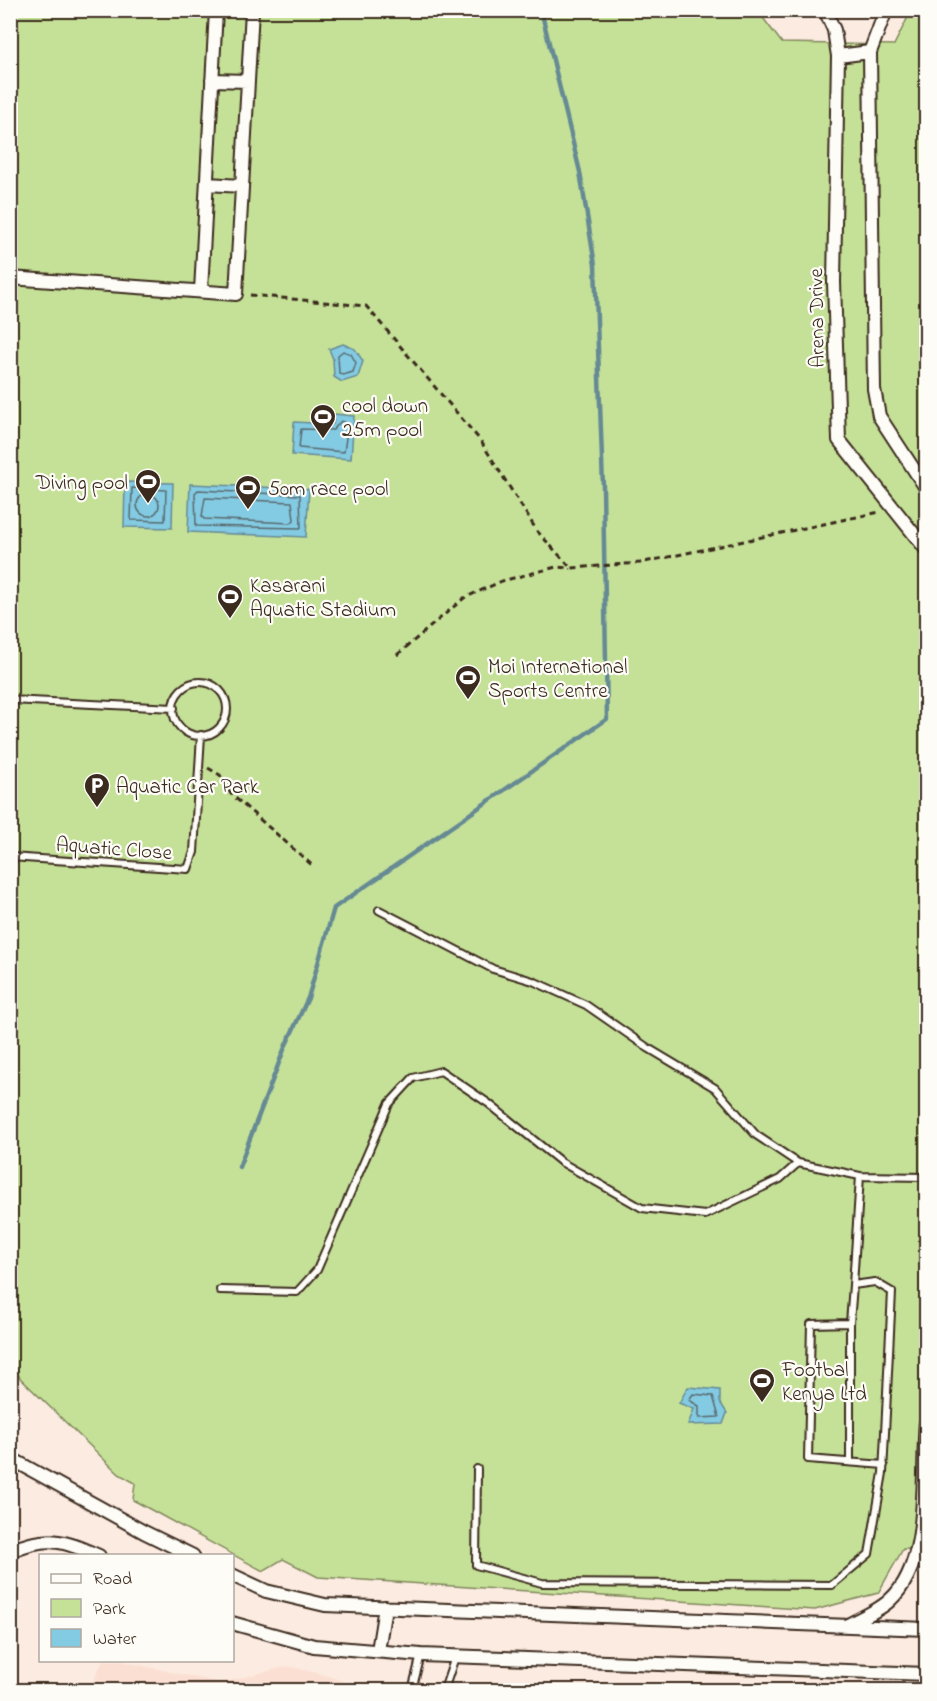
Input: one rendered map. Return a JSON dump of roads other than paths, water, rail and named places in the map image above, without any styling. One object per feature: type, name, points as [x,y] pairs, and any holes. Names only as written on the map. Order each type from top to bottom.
[{"type":"street","points":[[201,291],[216,10]]},
{"type":"street","points":[[10,278],[236,294],[252,10]]},
{"type":"street","name":"Arena Drive","points":[[825,10],[834,30],[838,56],[834,282],[839,440],[927,549]]},
{"type":"street","points":[[886,10],[870,52],[874,389],[879,416],[892,439],[927,488]]},
{"type":"street","points":[[838,56],[870,52]]},
{"type":"street","points":[[212,80],[248,81]]},
{"type":"street","points":[[207,184],[242,186]]},
{"type":"street","points":[[845,1627],[889,1601],[907,1581],[920,1531],[927,1423]]},
{"type":"street","points":[[10,1458],[189,1554]]},
{"type":"street","points":[[10,1551],[31,1542],[51,1539],[69,1542],[95,1554]]},
{"type":"street","points":[[234,1576],[266,1591],[325,1605],[927,1629]]},
{"type":"street","points":[[378,1651],[385,1607]]},
{"type":"street","points":[[234,1624],[314,1646],[422,1655],[927,1674]]},
{"type":"lane","points":[[209,683],[217,687],[226,702],[225,720],[212,733],[201,735],[187,732],[181,727],[174,708],[177,695],[191,684],[209,683]]},
{"type":"lane","points":[[10,700],[174,708]]},
{"type":"lane","name":"Aquatic Close","points":[[10,857],[188,869],[194,852],[201,735]]},
{"type":"lane","points":[[379,910],[492,969],[533,981],[586,1005],[648,1048],[715,1088],[756,1135],[798,1163],[860,1176],[927,1177]]},
{"type":"lane","points":[[220,1290],[297,1292],[317,1270],[389,1104],[413,1078],[441,1071],[488,1103],[561,1162],[642,1208],[705,1215],[780,1179],[798,1163]]},
{"type":"lane","points":[[850,1462],[850,1323],[860,1176]]},
{"type":"lane","points":[[477,1469],[476,1565],[542,1583],[832,1585],[869,1554],[884,1465],[892,1292],[875,1282],[853,1286]]},
{"type":"lane","points":[[850,1323],[811,1324],[808,1460],[884,1465]]},
{"type":"lane","points":[[412,1690],[422,1655]]},
{"type":"lane","points":[[444,1690],[455,1656]]},
{"type":"water","points":[[343,344],[355,349],[363,361],[358,377],[342,382],[334,377],[333,359],[329,349]]},
{"type":"water","name":"cool down 25m pool","points":[[334,414],[354,416],[351,459],[292,455],[294,422],[333,424]]},
{"type":"water","name":"Diving pool","points":[[125,482],[173,483],[172,528],[124,527]]},
{"type":"water","name":"50m race pool","points":[[190,484],[309,489],[306,537],[188,532]]},
{"type":"water","points":[[688,1387],[720,1390],[720,1402],[727,1413],[723,1424],[688,1425],[694,1409],[679,1403]]},
{"type":"waterway","points":[[239,1167],[285,1047],[308,998],[334,908],[607,719],[603,487],[595,265],[580,172],[541,10]]},
{"type":"place","name":"cool down 25m pool","points":[[323,440]]},
{"type":"place","name":"Diving pool","points":[[148,505]]},
{"type":"place","name":"50m race pool","points":[[248,511]]},
{"type":"place","name":"Kasarani Aquatic Stadium","points":[[230,620]]},
{"type":"place","name":"Moi International Sports Centre","points":[[468,701]]},
{"type":"place","name":"Aquatic Car Park","points":[[97,809]]},
{"type":"place","name":"Footbal Kenya Ltd","points":[[762,1404]]}]
